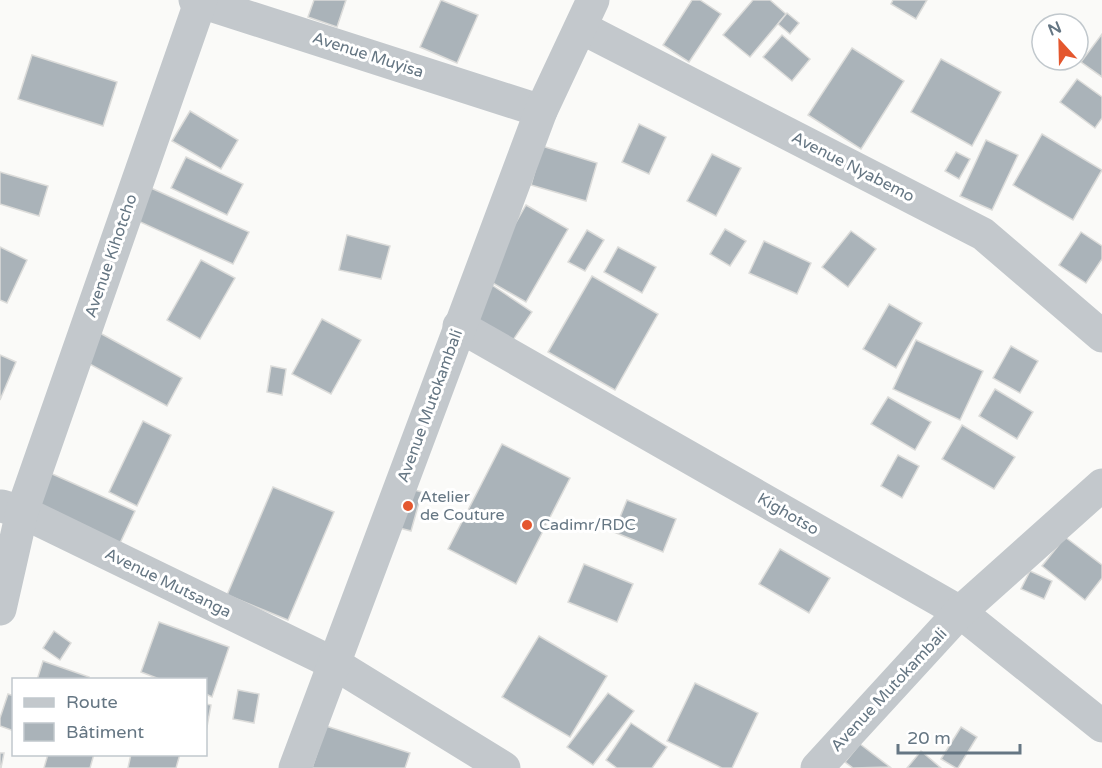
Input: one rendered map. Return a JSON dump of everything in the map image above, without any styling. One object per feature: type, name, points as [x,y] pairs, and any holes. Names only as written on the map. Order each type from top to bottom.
[{"type":"street","name":"Avenue Muyisa","points":[[199,1],[541,111]]},
{"type":"street","name":"Avenue Kihotcho","points":[[0,609],[11,509],[199,1]]},
{"type":"street","name":"Avenue Mutokambali","points":[[295,768],[541,111],[588,14]]},
{"type":"street","name":"Avenue Nyabemo","points":[[588,14],[983,234],[1102,336]]},
{"type":"street","name":"Kighotso","points":[[459,326],[960,612],[1102,726]]},
{"type":"street","name":"Avenue Mutokambali","points":[[817,768],[960,612],[1102,485]]},
{"type":"street","name":"Avenue Mutsanga","points":[[11,509],[335,664]]},
{"type":"street","points":[[335,664],[504,768]]},
{"type":"building","points":[[314,0],[346,0],[337,27],[308,17]]},
{"type":"building","points":[[441,0],[478,15],[457,63],[420,47]]},
{"type":"building","points":[[692,0],[700,0],[721,14],[689,62],[663,45]]},
{"type":"building","points":[[753,0],[770,0],[786,14],[750,57],[723,35]]},
{"type":"building","points":[[893,0],[927,0],[916,19],[891,4]]},
{"type":"building","points":[[787,13],[799,23],[790,34],[778,24]]},
{"type":"building","points":[[1102,34],[1102,77],[1090,68],[1090,50]]},
{"type":"building","points":[[782,35],[810,59],[792,81],[763,57]]},
{"type":"building","points":[[852,48],[904,81],[861,149],[808,115]]},
{"type":"building","points":[[32,55],[117,82],[103,126],[18,99]]},
{"type":"building","points":[[941,59],[1001,92],[972,146],[911,112]]},
{"type":"building","points":[[1077,79],[1102,97],[1102,118],[1095,128],[1060,102]]},
{"type":"building","points":[[190,111],[238,140],[221,169],[172,141]]},
{"type":"building","points":[[639,124],[666,137],[649,174],[622,162]]},
{"type":"building","points":[[1042,134],[1102,170],[1073,220],[1013,185]]},
{"type":"building","points":[[986,140],[1018,155],[992,210],[960,196]]},
{"type":"building","points":[[542,146],[597,163],[586,201],[531,185]]},
{"type":"building","points":[[956,152],[970,159],[959,179],[945,171]]},
{"type":"building","points":[[712,154],[741,168],[716,216],[687,201]]},
{"type":"building","points":[[186,157],[243,184],[227,215],[171,188]]},
{"type":"building","points":[[0,172],[48,186],[39,216],[0,204]]},
{"type":"building","points":[[142,184],[249,232],[233,264],[127,216]]},
{"type":"building","points":[[526,205],[568,229],[526,302],[484,278]]},
{"type":"building","points":[[725,229],[746,241],[730,266],[710,254]]},
{"type":"building","points":[[587,230],[604,240],[585,271],[568,262]]},
{"type":"building","points":[[851,231],[876,249],[848,287],[822,267]]},
{"type":"building","points":[[1081,232],[1102,246],[1102,259],[1086,283],[1059,265]]},
{"type":"building","points":[[347,235],[390,246],[381,279],[339,270]]},
{"type":"building","points":[[764,241],[811,263],[797,294],[749,273]]},
{"type":"building","points":[[0,247],[27,260],[7,303],[0,300]]},
{"type":"building","points":[[618,247],[656,267],[642,293],[604,272]]},
{"type":"building","points":[[201,260],[235,278],[200,339],[167,320]]},
{"type":"building","points":[[592,276],[658,314],[615,390],[548,352]]},
{"type":"building","points":[[489,283],[532,312],[507,349],[465,321]]},
{"type":"building","points":[[889,304],[922,323],[896,368],[863,349]]},
{"type":"building","points":[[322,319],[361,340],[331,394],[292,374]]},
{"type":"building","points":[[89,327],[182,378],[167,406],[73,355]]},
{"type":"building","points":[[916,340],[983,371],[960,420],[893,389]]},
{"type":"building","points":[[1011,346],[1038,361],[1020,393],[993,378]]},
{"type":"building","points":[[0,355],[16,362],[0,400]]},
{"type":"building","points":[[271,366],[286,369],[282,395],[267,392]]},
{"type":"building","points":[[995,389],[1033,412],[1017,439],[979,416]]},
{"type":"building","points":[[888,397],[931,422],[915,450],[871,424]]},
{"type":"building","points":[[143,421],[171,435],[137,506],[109,492]]},
{"type":"building","points":[[962,425],[1015,457],[994,489],[942,459]]},
{"type":"building","points":[[502,444],[570,478],[516,584],[448,549]]},
{"type":"building","points":[[898,455],[919,466],[902,498],[881,486]]},
{"type":"building","points":[[30,464],[135,511],[120,543],[16,496]]},
{"type":"building","points":[[400,486],[422,492],[411,531],[388,525]]},
{"type":"building","points":[[273,487],[334,512],[288,620],[227,595]]},
{"type":"building","points":[[627,500],[676,519],[663,552],[614,532]]},
{"type":"building","points":[[1065,537],[1102,565],[1102,578],[1085,600],[1042,566]]},
{"type":"building","points":[[780,549],[830,578],[809,613],[759,584]]},
{"type":"building","points":[[584,564],[633,584],[617,622],[568,602]]},
{"type":"building","points":[[1030,571],[1052,581],[1044,599],[1021,589]]},
{"type":"building","points":[[159,622],[229,647],[212,697],[207,694],[207,678],[157,678],[141,672]]},
{"type":"building","points":[[54,631],[71,643],[60,660],[43,648]]},
{"type":"building","points":[[539,636],[607,676],[570,737],[502,697]]},
{"type":"building","points":[[43,661],[89,677],[89,678],[38,678]]},
{"type":"building","points":[[695,683],[758,713],[732,768],[722,768],[667,741]]},
{"type":"building","points":[[238,690],[259,694],[254,723],[233,719]]},
{"type":"building","points":[[608,693],[634,711],[593,765],[567,747]]},
{"type":"building","points":[[8,694],[12,695],[12,730],[0,726],[0,718]]},
{"type":"building","points":[[207,704],[211,705],[207,727]]},
{"type":"building","points":[[631,723],[667,747],[652,768],[617,768],[606,760]]},
{"type":"building","points":[[326,726],[410,753],[405,768],[312,768]]},
{"type":"building","points":[[961,727],[977,737],[956,768],[941,759]]},
{"type":"building","points":[[860,744],[890,767],[853,768],[845,762]]},
{"type":"building","points":[[921,751],[941,768],[907,768]]},
{"type":"building","points":[[0,753],[4,753],[1,768],[0,768]]},
{"type":"building","points":[[47,756],[93,756],[90,768],[44,768]]},
{"type":"building","points":[[131,756],[179,756],[176,768],[128,768]]},
{"type":"place","name":"Atelier de Couture","points":[[408,506]]},
{"type":"place","name":"Cadimr/RDC","points":[[527,525]]}]
